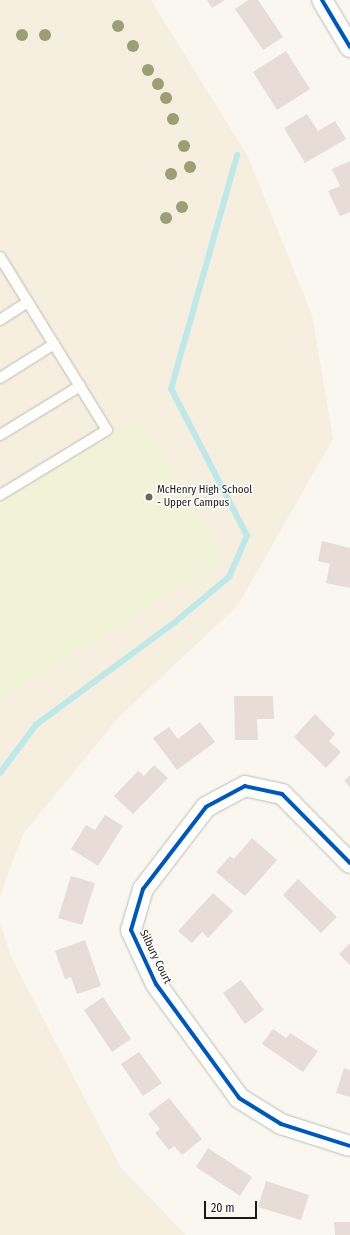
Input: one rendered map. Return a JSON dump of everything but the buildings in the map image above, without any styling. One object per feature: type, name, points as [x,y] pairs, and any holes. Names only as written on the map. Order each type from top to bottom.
[{"type":"street","points":[[322,0],[350,47]]},
{"type":"street","name":"Silbury Court","points":[[350,863],[282,794],[245,786],[206,807],[143,888],[131,930],[156,984],[240,1098],[281,1124],[350,1146]]},
{"type":"lane","points":[[0,257],[107,430],[0,495]]},
{"type":"lane","points":[[0,320],[28,302]]},
{"type":"lane","points":[[0,378],[54,344]]},
{"type":"lane","points":[[0,435],[80,386]]},
{"type":"shaded area","name":"McHenry High School - Upper Campus","points":[[0,0],[151,0],[248,157],[312,315],[333,439],[238,605],[118,718],[23,834],[0,896]]},
{"type":"shaded area","points":[[0,922],[11,957],[121,1168],[186,1235],[0,1235]]},
{"type":"green space","points":[[139,418],[224,560],[0,699],[0,500]]},
{"type":"waterway","points":[[0,773],[36,725],[174,623],[229,577],[247,536],[171,389],[237,155]]},
{"type":"cycle path","points":[[322,0],[350,47]]},
{"type":"cycle path","points":[[350,863],[282,794],[245,786],[206,807],[143,889],[131,930],[156,984],[239,1098],[281,1124],[350,1146]]},
{"type":"place","name":"McHenry High School - Upper Campus","points":[[149,497]]}]
